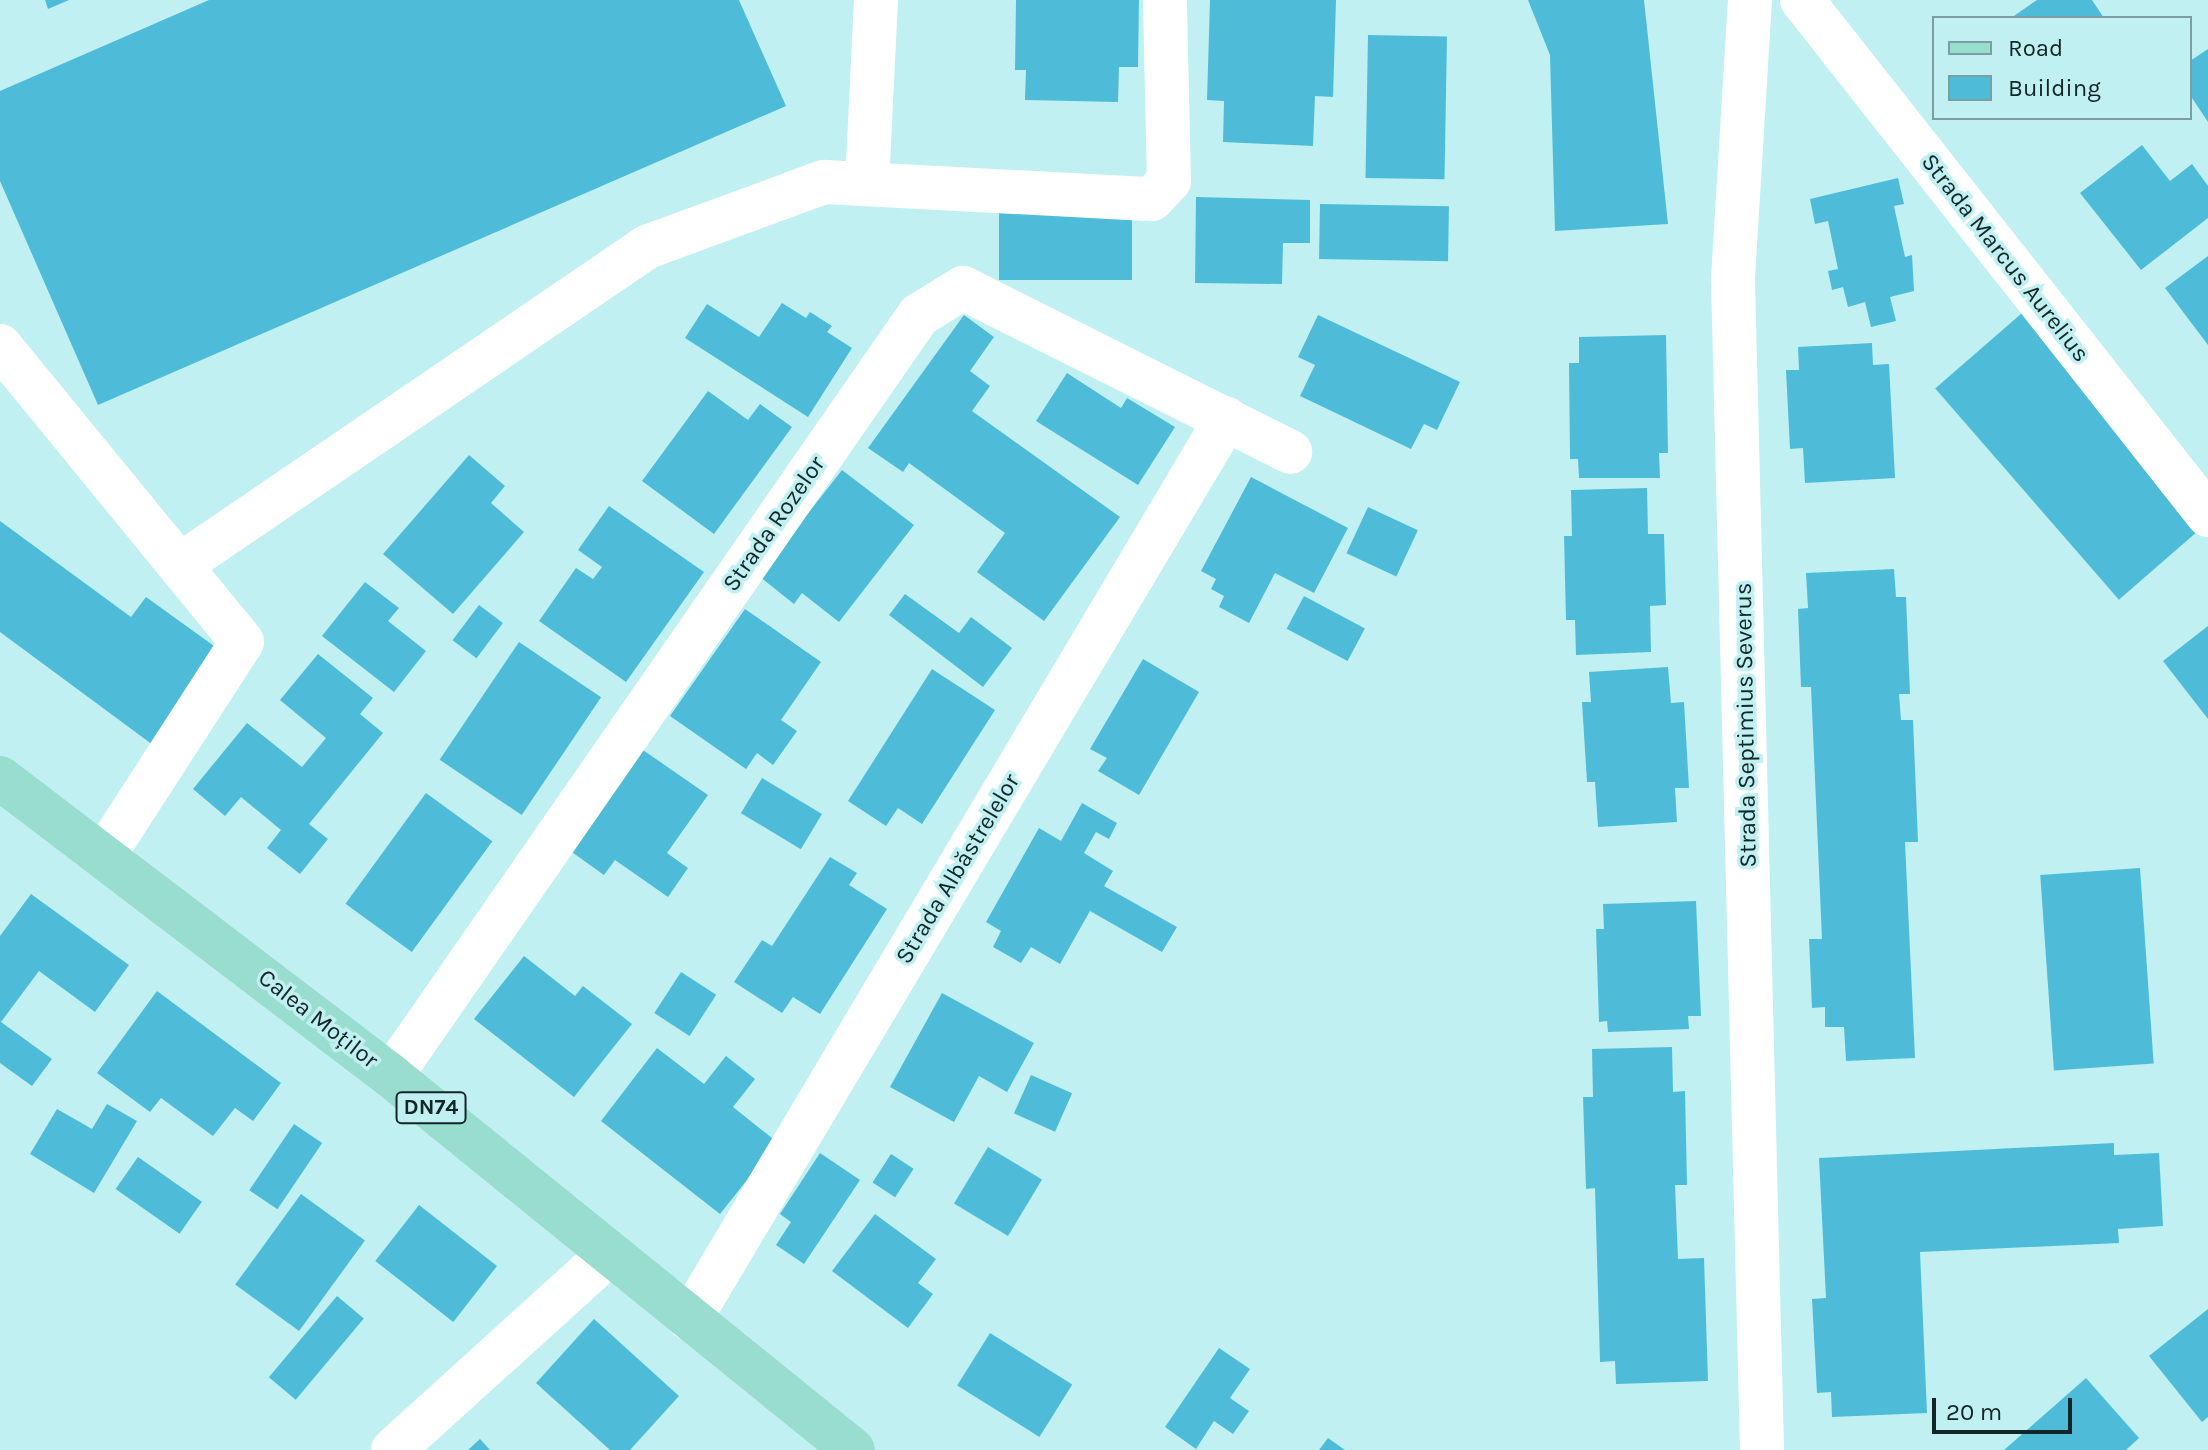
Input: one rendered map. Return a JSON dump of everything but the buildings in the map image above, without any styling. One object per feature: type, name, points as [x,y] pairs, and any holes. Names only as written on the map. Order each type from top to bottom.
[{"type":"main road","name":"Calea Moților","points":[[0,778],[391,1076],[853,1450]]},
{"type":"street","points":[[867,184],[876,0]]},
{"type":"street","points":[[180,565],[647,247],[824,182],[1152,199],[1169,181],[1165,0]]},
{"type":"street","name":"Strada Septimius Severus","points":[[1750,0],[1733,280],[1762,1450]]},
{"type":"street","name":"Strada Marcus Aurelius","points":[[1802,0],[2208,515]]},
{"type":"street","name":"Strada Rozelor","points":[[391,1076],[919,315],[963,288],[1290,452]]},
{"type":"street","points":[[0,346],[237,636],[241,650],[104,855]]},
{"type":"street","name":"Strada Albăstrelelor","points":[[690,1319],[1226,419]]},
{"type":"street","points":[[393,1450],[610,1253]]}]
